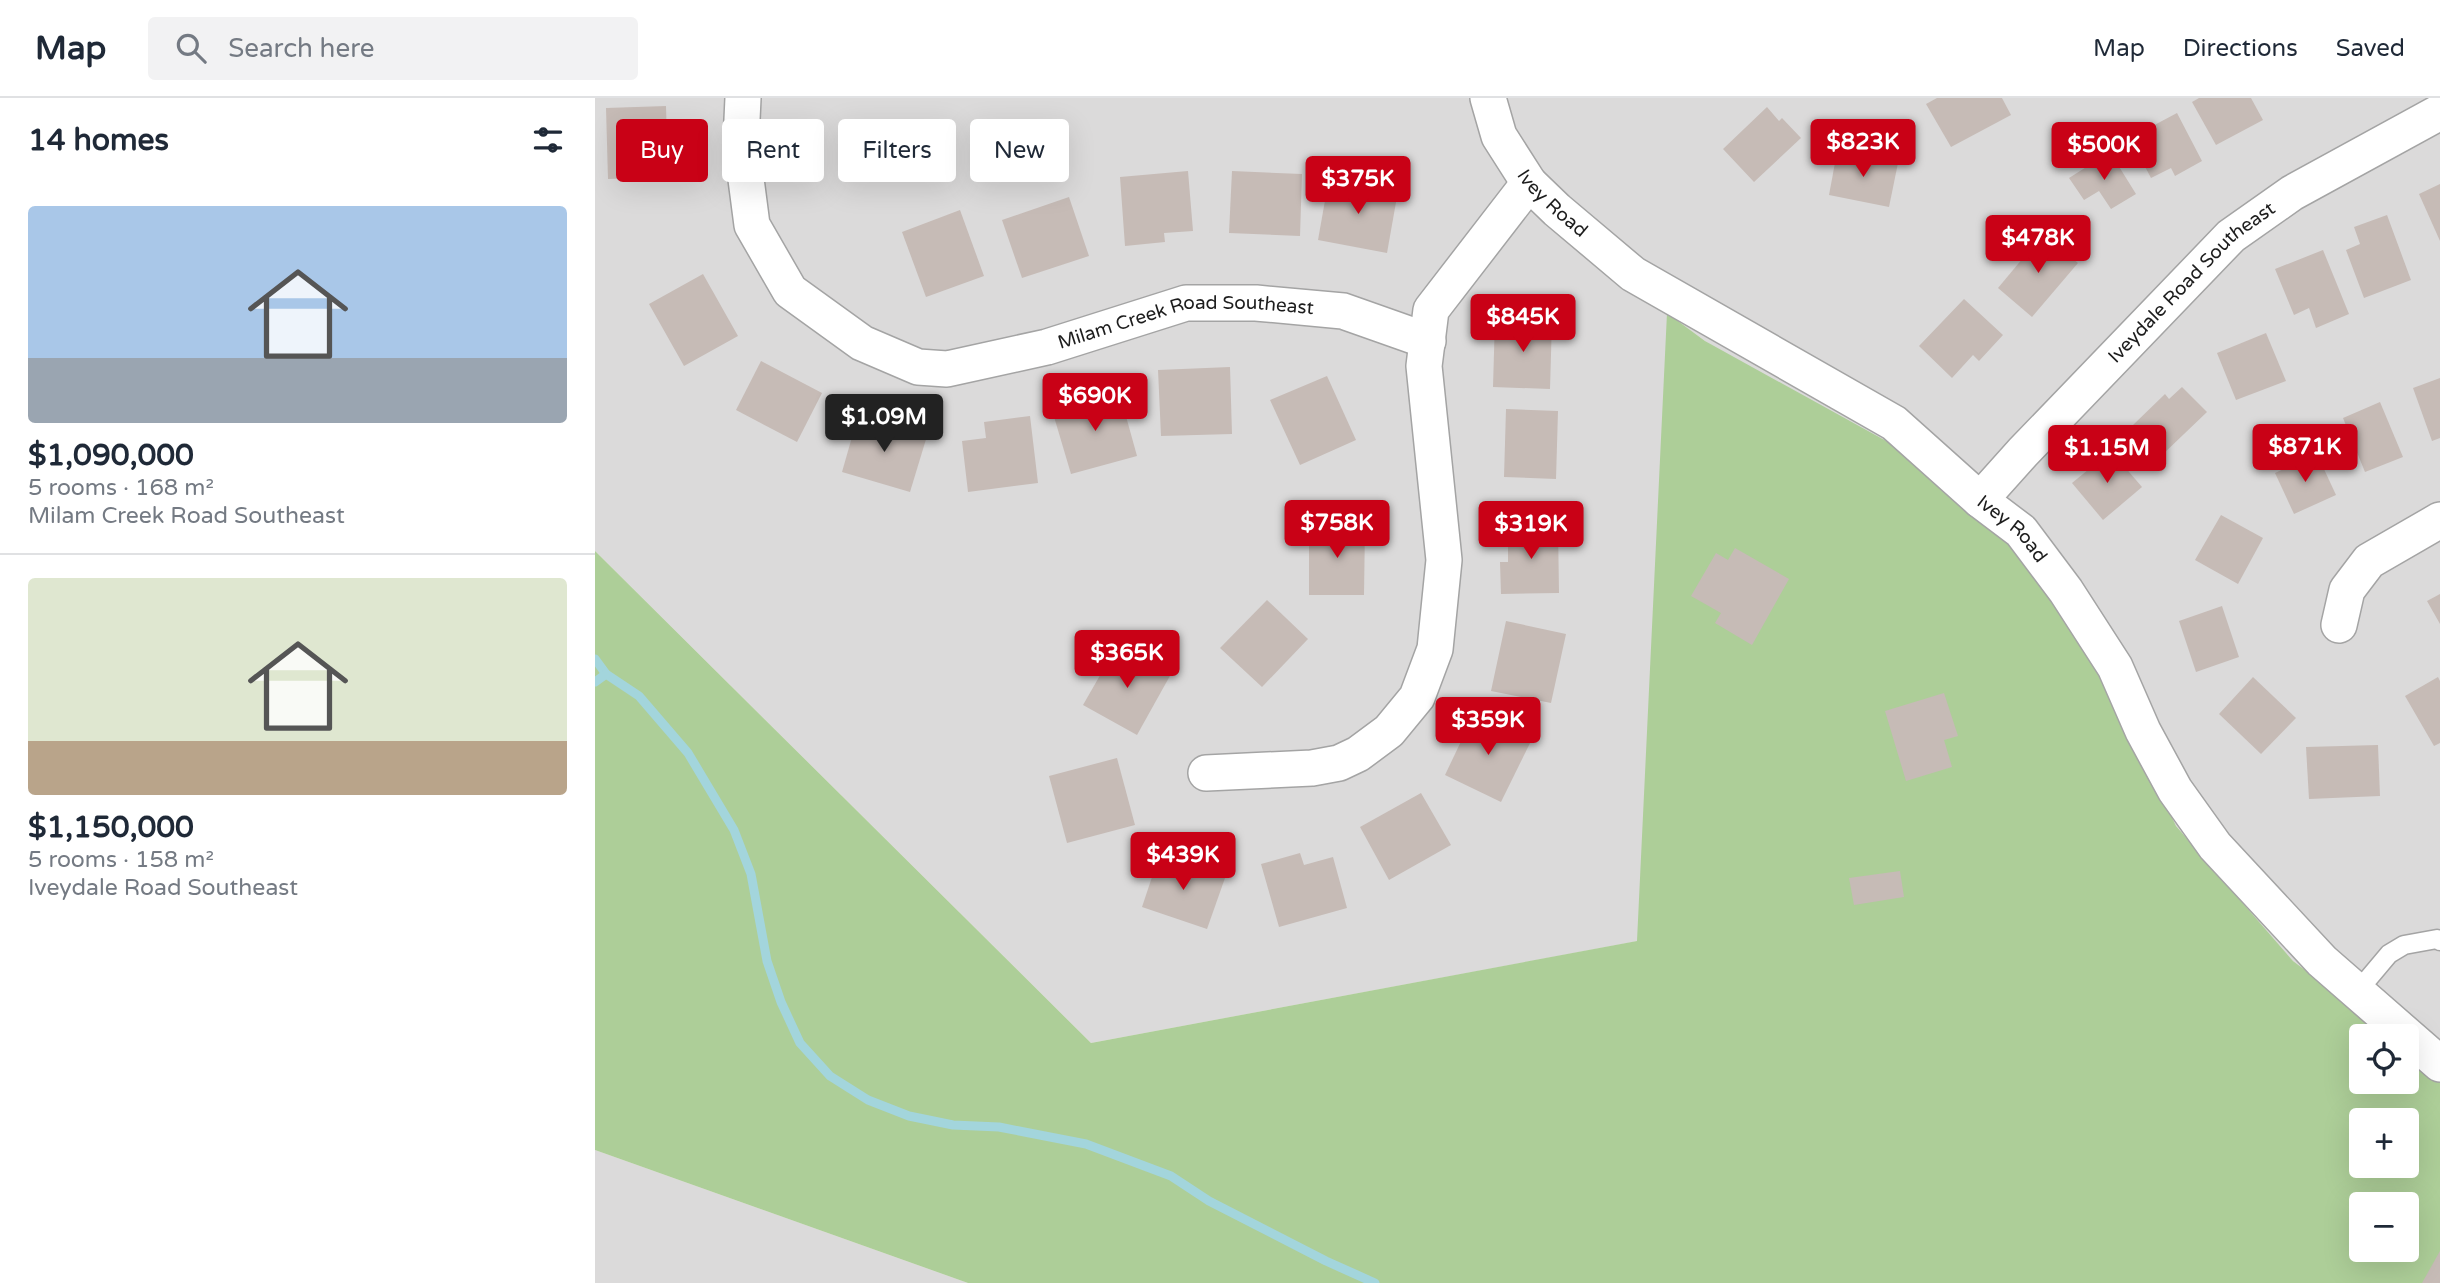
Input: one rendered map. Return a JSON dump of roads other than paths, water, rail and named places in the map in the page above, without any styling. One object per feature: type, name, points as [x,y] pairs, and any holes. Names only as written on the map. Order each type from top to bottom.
[{"type":"street","name":"Milam Creek Road Southeast","points":[[743,98],[741,141],[752,225],[790,291],[862,343],[918,367],[947,369],[1047,347],[1186,303],[1256,303],[1343,311],[1427,341]]},
{"type":"street","name":"Ivey Road","points":[[1488,98],[1499,136],[1529,183],[1633,274],[1894,423],[1980,500],[2021,531],[2066,591],[2115,667],[2143,731],[2175,790],[2215,846],[2322,961],[2440,1064]]},
{"type":"street","name":"Iveydale Road Southeast","points":[[1980,500],[2231,236],[2292,192],[2440,112]]},
{"type":"street","points":[[1206,773],[1312,768],[1339,763],[1358,754],[1389,731],[1417,697],[1435,649],[1444,560],[1424,366],[1431,310],[1529,183]]},
{"type":"street","points":[[2339,625],[2347,590],[2369,561],[2440,520]]},
{"type":"lane","points":[[2357,992],[2389,954],[2404,944],[2437,939],[2440,941]]},
{"type":"waterway","points":[[595,659],[606,674],[639,696],[688,753],[734,830],[751,874],[767,961],[781,1002],[800,1043],[830,1076],[868,1100],[909,1116],[953,1125],[999,1127],[1086,1144],[1171,1176],[1209,1201],[1375,1283]]},
{"type":"waterway","points":[[595,682],[606,674]]}]
